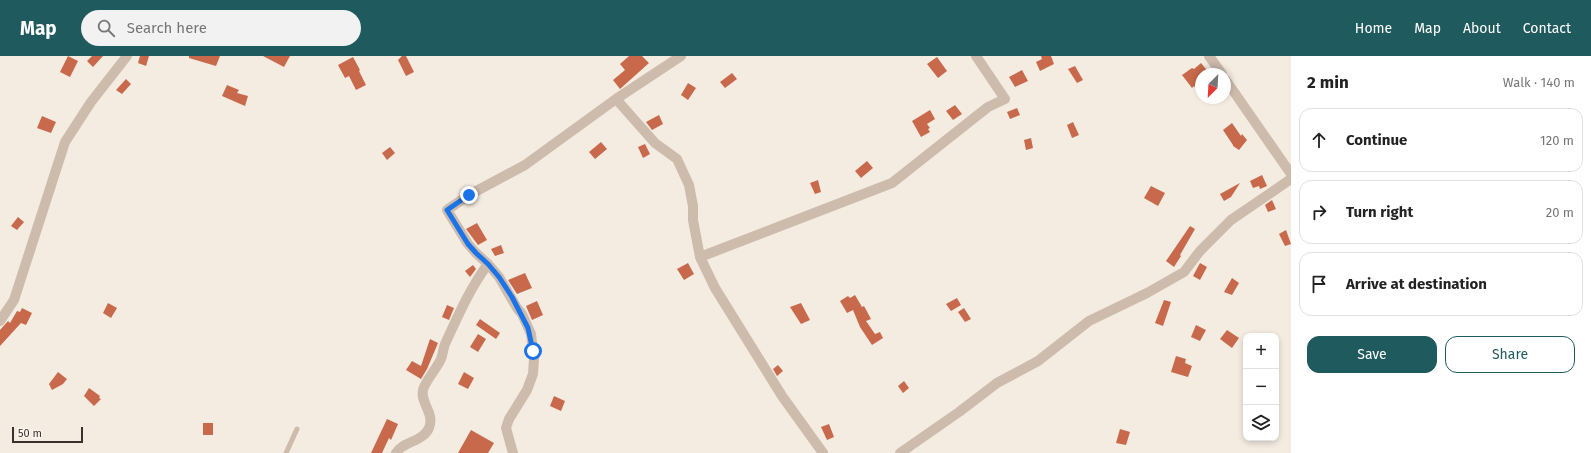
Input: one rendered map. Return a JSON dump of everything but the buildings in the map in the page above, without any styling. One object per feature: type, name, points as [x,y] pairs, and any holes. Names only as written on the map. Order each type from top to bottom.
[{"type":"street","points":[[0,321],[14,300],[65,142],[91,102],[127,56]]},
{"type":"street","points":[[513,453],[506,428],[509,419],[524,397],[533,374],[534,359],[530,334],[525,320],[499,277],[468,244],[447,210],[469,195],[525,165],[680,56]]},
{"type":"street","points":[[700,257],[892,183],[988,107],[1005,99],[976,56]]},
{"type":"street","points":[[1209,56],[1218,68]]},
{"type":"street","points":[[1231,88],[1291,174]]},
{"type":"street","points":[[616,100],[655,142],[677,159],[689,185],[693,206],[693,220],[700,257],[714,288],[782,396],[823,453]]},
{"type":"street","points":[[1282,161],[1291,155]]},
{"type":"street","points":[[900,453],[959,412],[997,383],[1038,360],[1090,322],[1184,272],[1200,251],[1231,220],[1291,179]]},
{"type":"street","points":[[396,453],[398,448],[424,435],[429,428],[430,417],[428,408],[422,397],[423,389],[442,358],[445,346],[477,279],[488,264]]},
{"type":"lane","points":[[286,453],[297,429]]},
{"type":"route","points":[[469,195],[447,210],[468,244],[499,277],[512,297],[528,328],[533,351]]}]
